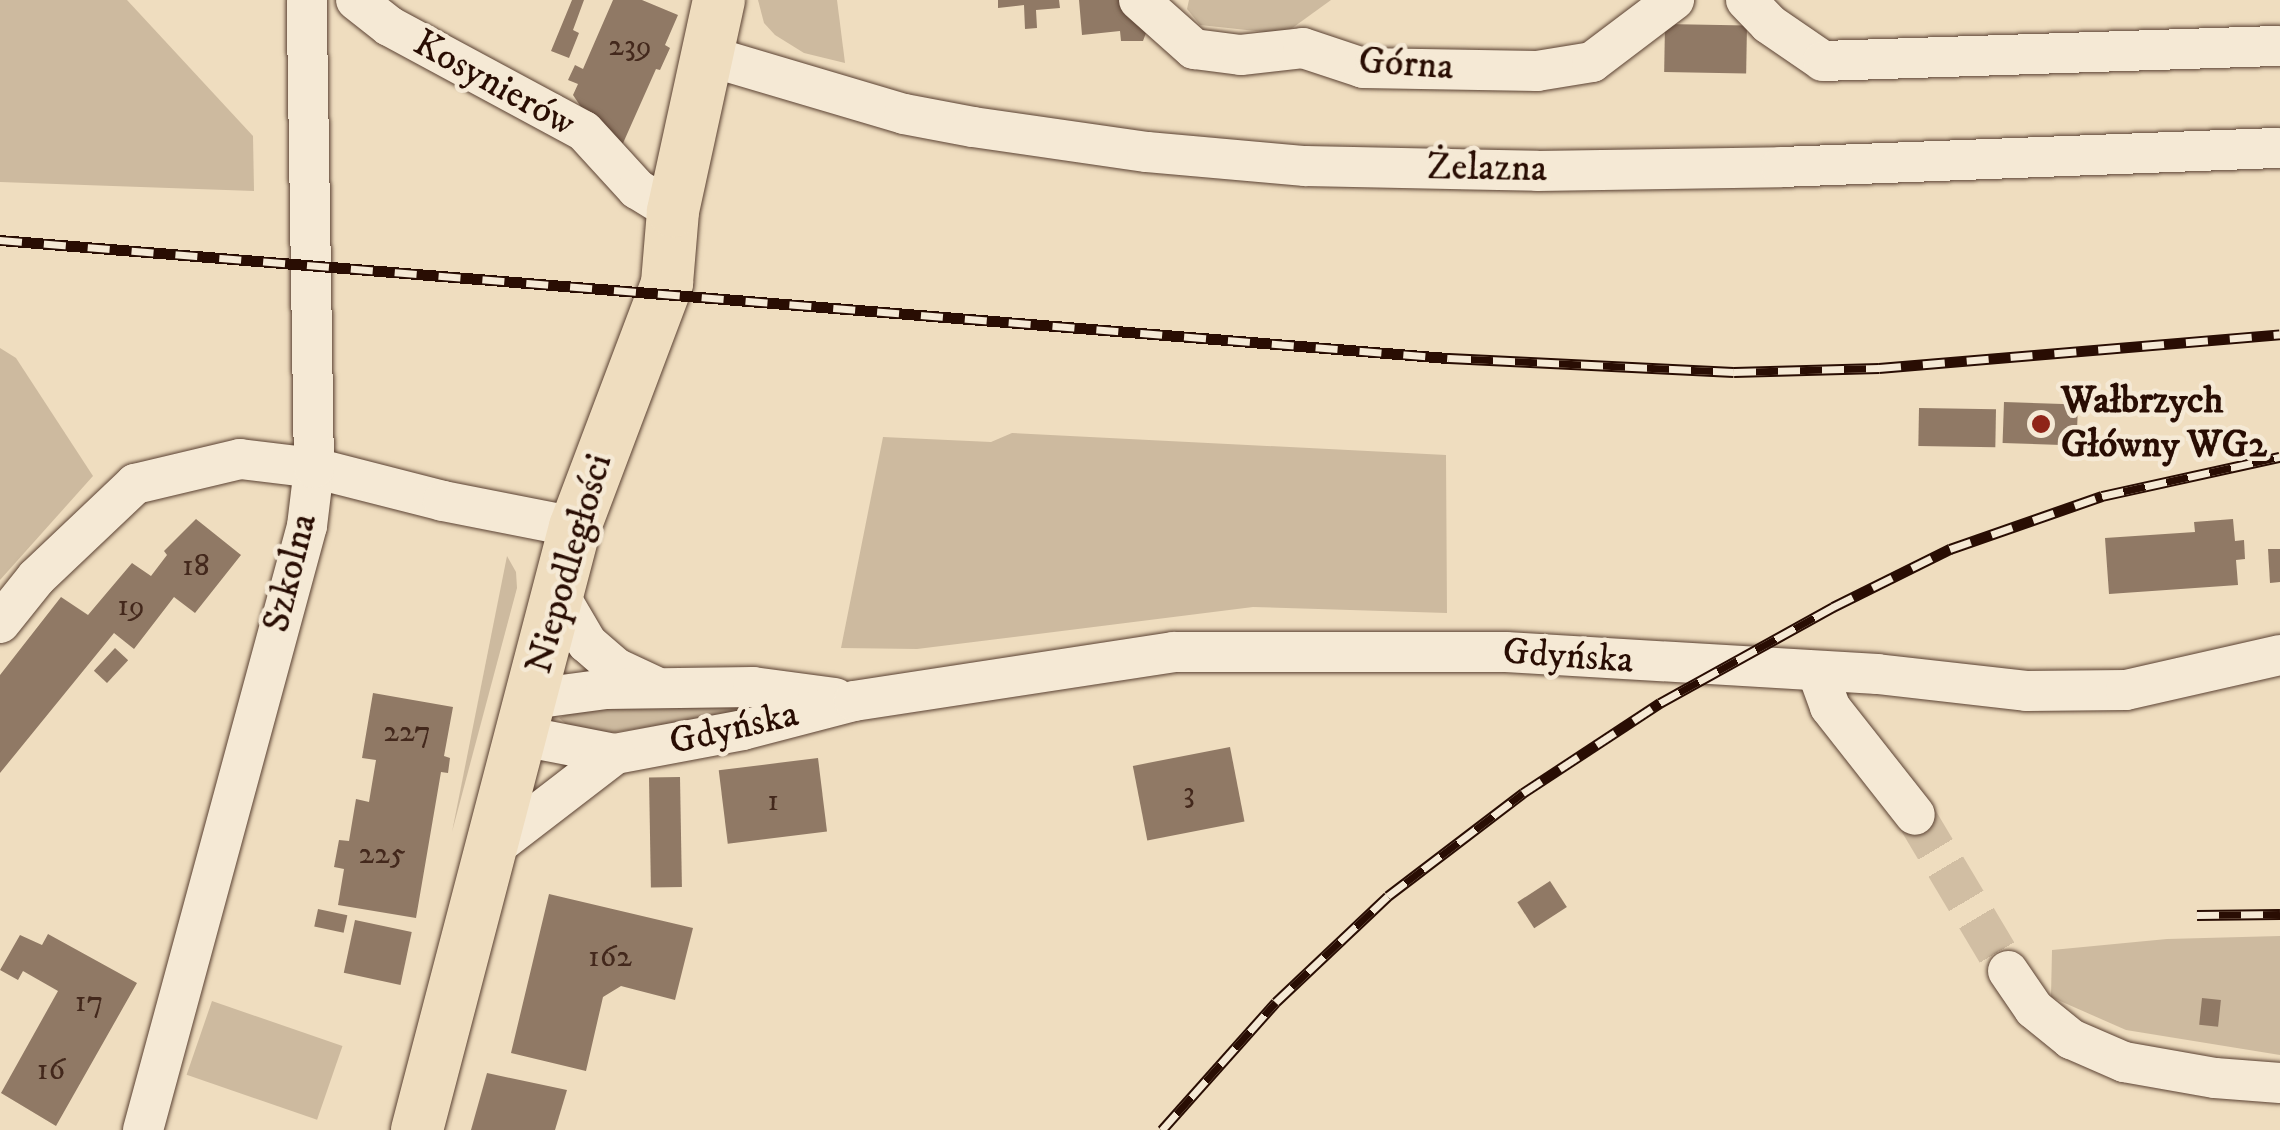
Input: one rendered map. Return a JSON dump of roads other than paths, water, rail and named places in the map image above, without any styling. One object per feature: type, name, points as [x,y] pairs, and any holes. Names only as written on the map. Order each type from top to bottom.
[{"type":"main road","name":"Niepodległości","points":[[418,1130],[575,528],[667,282],[673,211],[720,0]]},
{"type":"street","name":"Szkolna","points":[[143,1130],[307,526],[314,468],[308,0]]},
{"type":"street","name":"Kosynierów","points":[[356,0],[389,26],[584,131],[638,188],[673,211]]},
{"type":"street","name":"Górna","points":[[1138,0],[1194,50],[1241,55],[1302,48],[1364,68],[1537,71],[1592,62],[1674,0]]},
{"type":"street","points":[[1746,0],[1769,24],[1822,61],[2280,46]]},
{"type":"street","name":"Żelazna","points":[[706,55],[904,114],[974,127],[1147,152],[1305,166],[1536,170],[1762,167],[2280,148]]},
{"type":"street","points":[[0,622],[36,578],[135,484],[240,460],[314,468],[442,501],[575,528]]},
{"type":"street","name":"Gdyńska","points":[[560,595],[587,643],[616,668],[658,687]]},
{"type":"street","name":"Gdyńska","points":[[493,848],[615,754],[742,730],[854,701],[1174,652],[1506,652],[1817,671],[2026,691],[2126,690],[2280,655]]},
{"type":"street","points":[[1817,671],[1830,707],[1915,815]]},
{"type":"street","name":"Gdyńska","points":[[527,718],[658,687],[754,687],[854,701]]},
{"type":"street","name":"Gdyńska","points":[[527,718],[615,754]]},
{"type":"street","points":[[2008,971],[2034,1009],[2071,1039],[2124,1062],[2215,1078],[2280,1083]]},
{"type":"tunnel","points":[[1915,815],[2008,971]]},
{"type":"railway","points":[[0,240],[1449,358],[1734,372],[1879,368],[2280,334]]},
{"type":"railway","points":[[1162,1130],[1276,1002],[1388,896],[1523,793],[1660,703],[1833,607],[1950,549],[2102,496],[2280,457]]},
{"type":"railway","points":[[2197,915],[2280,914]]},
{"type":"place","name":"Wałbrzych Główny WG2","points":[[2041,424]]}]
